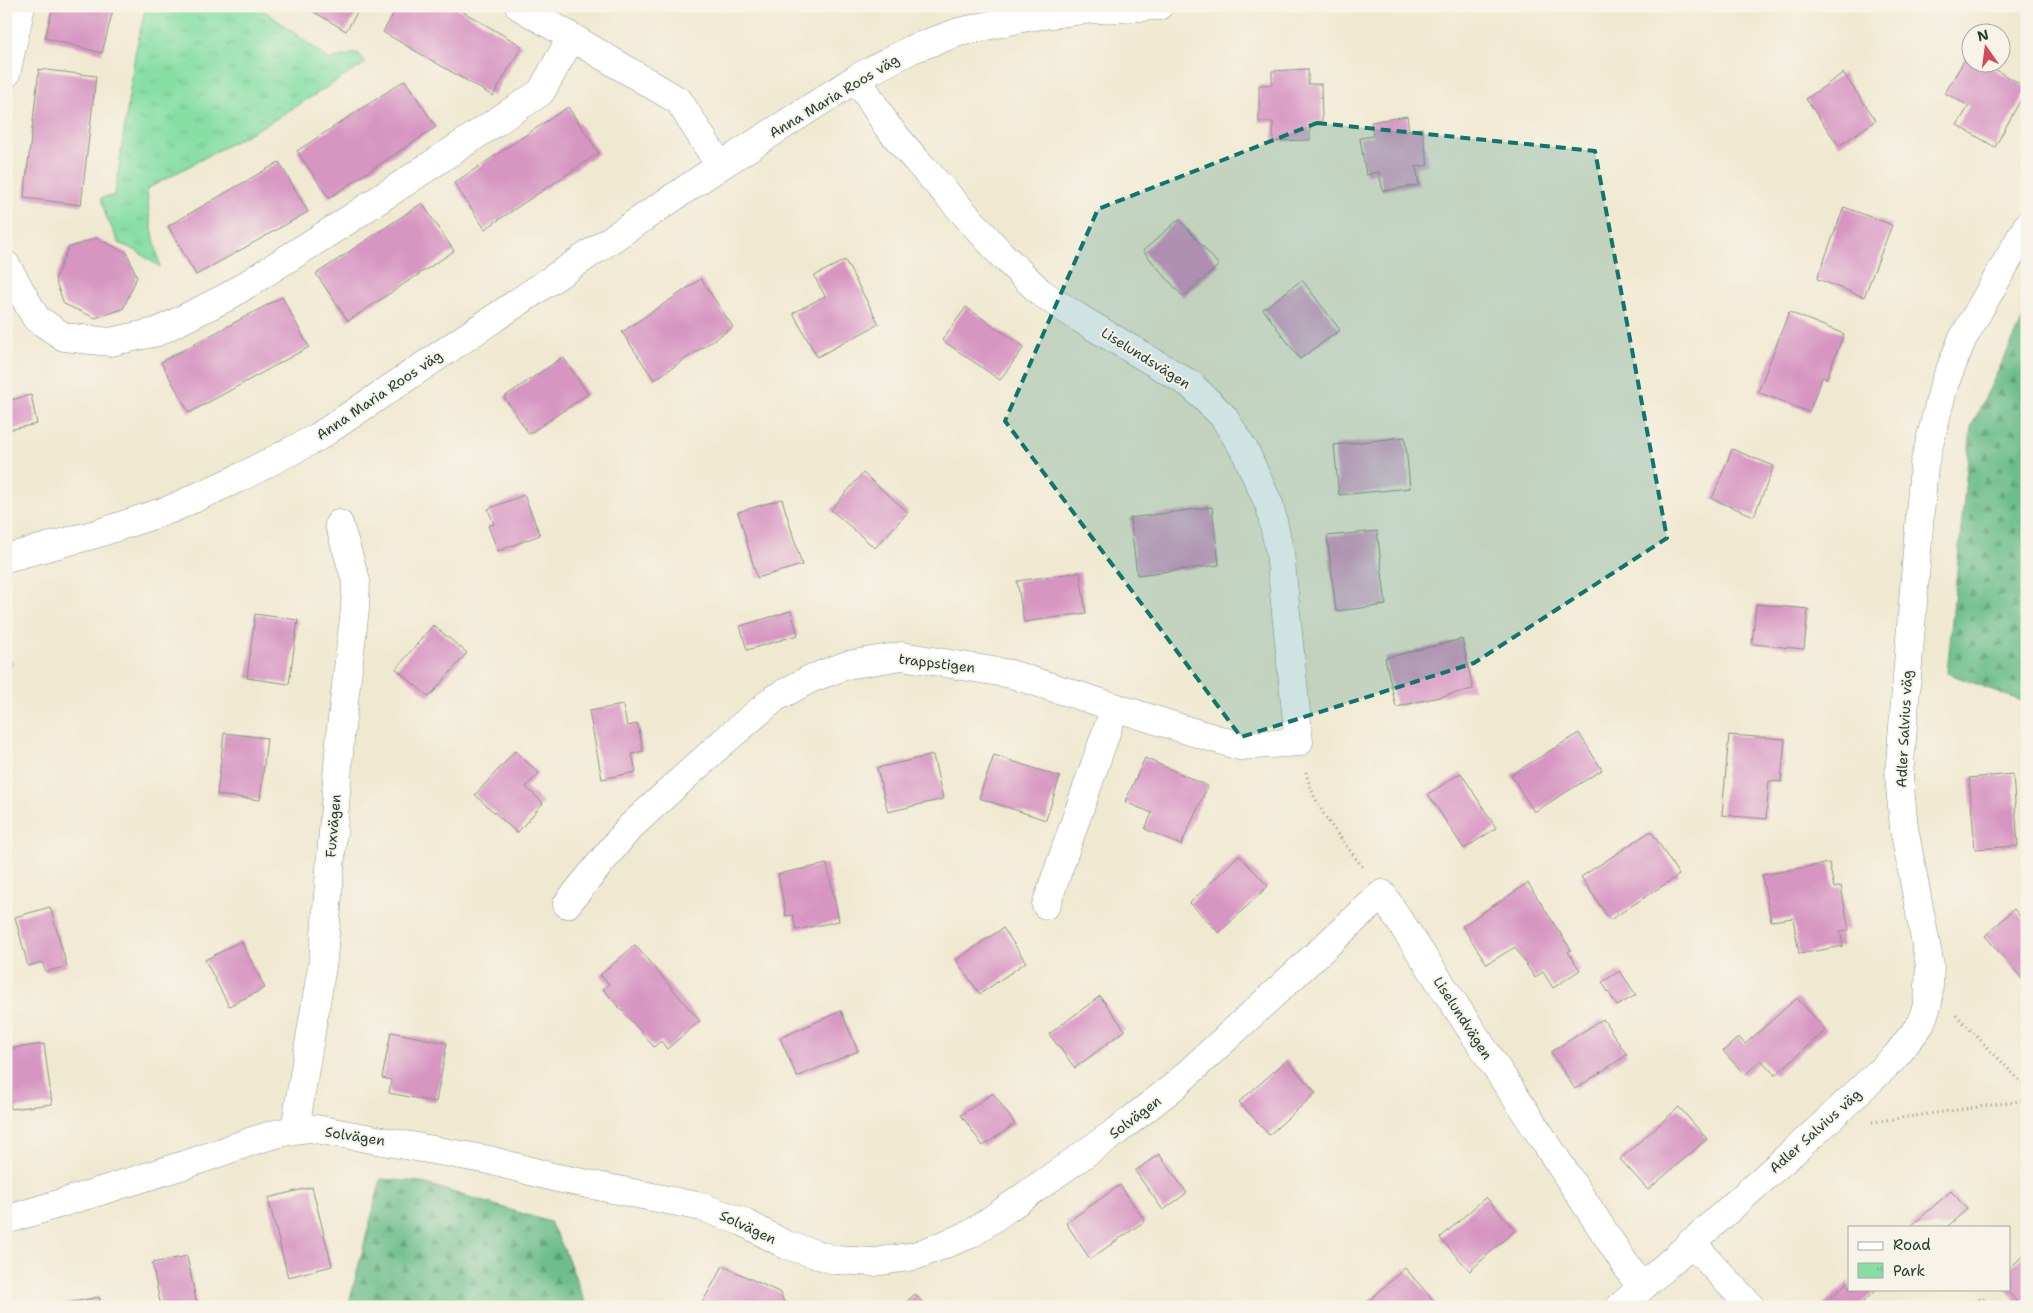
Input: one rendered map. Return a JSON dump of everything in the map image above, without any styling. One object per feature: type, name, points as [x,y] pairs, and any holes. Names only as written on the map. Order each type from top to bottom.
[{"type":"street","points":[[6,74],[21,6]]},
{"type":"street","points":[[518,6],[679,101],[720,166]]},
{"type":"street","name":"Anna Maria Roos väg","points":[[6,558],[96,534],[171,509],[243,476],[318,436],[720,166],[857,78],[912,49],[959,32],[1027,16],[1082,10],[1159,6]]},
{"type":"street","points":[[6,266],[36,318],[64,337],[110,342],[158,332],[227,297],[541,92],[571,38]]},
{"type":"street","name":"Liselundsvägen","points":[[857,78],[887,126],[916,160],[1001,254],[1040,292],[1079,318],[1190,384],[1227,423],[1245,451],[1270,506],[1280,553],[1299,742]]},
{"type":"street","name":"Adler Salvius väg","points":[[1620,1307],[1822,1126],[1896,1056],[1920,1026],[1928,1003],[1930,966],[1904,828],[1899,776],[1924,465],[1944,385],[1962,340],[2027,226]]},
{"type":"street","name":"Fuxvägen","points":[[295,1130],[323,960],[341,728],[355,609],[356,581],[339,524]]},
{"type":"street","name":"trappstigen","points":[[567,904],[630,827],[722,743],[775,698],[810,679],[847,665],[902,656],[1011,674],[1240,746],[1299,742]]},
{"type":"street","points":[[1046,905],[1115,707]]},
{"type":"street","name":"Solvägen","points":[[6,1220],[295,1130],[310,1128],[489,1160],[553,1177],[702,1207],[743,1222],[786,1245],[835,1260],[875,1262],[915,1256],[971,1234],[1117,1131],[1172,1088],[1382,894]]},
{"type":"street","name":"Liselundvägen","points":[[1382,894],[1641,1288]]},
{"type":"street","points":[[1691,1242],[1751,1307]]},
{"type":"path","points":[[1299,742],[1308,783],[1326,818],[1382,894]]},
{"type":"path","points":[[1928,1003],[1955,1014],[2027,1088]]},
{"type":"path","points":[[1870,1122],[2027,1100]]},
{"type":"highlighted area","points":[[1317,123],[1595,151],[1667,538],[1474,663],[1241,737],[1005,421],[1098,209]]},
{"type":"green space","points":[[146,6],[258,6],[329,59],[358,53],[366,63],[272,121],[147,189],[149,214],[160,267],[135,250],[119,243],[106,216],[101,198],[115,195],[135,54]]},
{"type":"green space","points":[[2027,311],[2027,703],[1947,673],[1971,427]]},
{"type":"green space","points":[[381,1179],[420,1182],[550,1222],[564,1249],[587,1307],[348,1307]]},
{"type":"building","points":[[53,6],[114,6],[102,53],[45,38]]},
{"type":"building","points":[[304,6],[361,6],[346,31]]},
{"type":"building","points":[[398,6],[453,6],[522,46],[493,96],[383,32]]},
{"type":"building","points":[[1960,68],[1960,72],[1999,72],[2027,88],[1995,147],[1957,125],[1969,106],[1945,93]]},
{"type":"building","points":[[39,69],[96,76],[81,205],[24,198]]},
{"type":"building","points":[[1308,69],[1308,84],[1321,84],[1322,122],[1310,122],[1310,140],[1273,141],[1273,122],[1259,122],[1259,85],[1272,85],[1272,71]]},
{"type":"building","points":[[1843,73],[1876,120],[1839,146],[1806,99]]},
{"type":"building","points":[[405,80],[436,127],[329,198],[297,151]]},
{"type":"building","points":[[568,107],[599,153],[485,229],[454,183]]},
{"type":"building","points":[[1407,116],[1409,130],[1422,128],[1428,165],[1416,167],[1419,185],[1383,191],[1379,172],[1366,175],[1360,138],[1373,136],[1371,122]]},
{"type":"building","points":[[279,162],[308,212],[196,275],[168,226]]},
{"type":"building","points":[[422,203],[454,251],[348,321],[316,274]]},
{"type":"building","points":[[1844,207],[1892,225],[1864,297],[1817,279]]},
{"type":"building","points":[[1179,219],[1219,265],[1183,297],[1143,251]]},
{"type":"building","points":[[96,238],[127,253],[137,277],[123,309],[95,318],[64,304],[55,279],[68,248]]},
{"type":"building","points":[[845,260],[879,324],[817,357],[793,313],[825,296],[814,276]]},
{"type":"building","points":[[701,279],[733,327],[654,380],[622,332]]},
{"type":"building","points":[[1302,280],[1340,330],[1300,359],[1263,309]]},
{"type":"building","points":[[282,297],[309,347],[189,413],[161,362]]},
{"type":"building","points":[[966,307],[1024,347],[1000,380],[942,340]]},
{"type":"building","points":[[1789,312],[1844,334],[1826,379],[1822,377],[1809,412],[1758,392]]},
{"type":"building","points":[[563,357],[588,394],[529,434],[504,397]]},
{"type":"building","points":[[31,395],[37,424],[8,430],[6,401]]},
{"type":"building","points":[[1405,437],[1410,488],[1339,495],[1334,445]]},
{"type":"building","points":[[1732,449],[1774,466],[1754,516],[1712,499]]},
{"type":"building","points":[[863,473],[908,512],[875,548],[831,510]]},
{"type":"building","points":[[524,495],[540,535],[498,551],[488,526],[494,524],[488,509]]},
{"type":"building","points":[[782,499],[802,565],[757,578],[738,512]]},
{"type":"building","points":[[1212,507],[1219,565],[1137,575],[1130,518]]},
{"type":"building","points":[[1377,531],[1386,605],[1336,611],[1327,536]]},
{"type":"building","points":[[1080,572],[1086,613],[1024,622],[1017,581]]},
{"type":"building","points":[[1756,604],[1808,609],[1804,649],[1752,644]]},
{"type":"building","points":[[791,611],[798,635],[747,650],[740,626]]},
{"type":"building","points":[[255,614],[298,620],[289,684],[247,678]]},
{"type":"building","points":[[433,625],[467,653],[429,697],[396,669]]},
{"type":"building","points":[[1462,639],[1473,689],[1396,707],[1385,658]]},
{"type":"building","points":[[6,658],[13,662],[6,675]]},
{"type":"building","points":[[623,705],[627,726],[638,724],[643,751],[632,754],[636,772],[602,779],[589,711]]},
{"type":"building","points":[[224,733],[267,738],[260,800],[217,795]]},
{"type":"building","points":[[1579,733],[1602,770],[1534,812],[1511,775]]},
{"type":"building","points":[[1729,735],[1785,739],[1781,782],[1769,781],[1766,819],[1722,815]]},
{"type":"building","points":[[515,751],[539,773],[526,787],[543,803],[517,833],[475,795]]},
{"type":"building","points":[[933,755],[943,799],[888,812],[877,768]]},
{"type":"building","points":[[994,755],[1060,777],[1046,820],[979,798]]},
{"type":"building","points":[[1145,758],[1208,786],[1181,845],[1145,829],[1152,813],[1125,802]]},
{"type":"building","points":[[1461,773],[1496,828],[1464,849],[1428,794]]},
{"type":"building","points":[[2013,774],[2018,846],[1975,849],[1969,778]]},
{"type":"building","points":[[1651,831],[1679,875],[1610,920],[1581,877]]},
{"type":"building","points":[[1239,855],[1268,886],[1219,933],[1190,903]]},
{"type":"building","points":[[1829,863],[1834,888],[1841,886],[1849,930],[1840,931],[1843,946],[1799,954],[1793,918],[1771,921],[1762,875]]},
{"type":"building","points":[[827,864],[839,921],[796,930],[793,915],[786,916],[778,874]]},
{"type":"building","points":[[1528,883],[1571,950],[1568,952],[1580,970],[1553,988],[1543,972],[1535,978],[1515,947],[1487,964],[1462,926]]},
{"type":"building","points":[[50,907],[67,966],[46,972],[42,962],[28,966],[15,917]]},
{"type":"building","points":[[2014,909],[2027,924],[2027,984],[1985,936]]},
{"type":"building","points":[[1003,928],[1026,962],[980,994],[956,960]]},
{"type":"building","points":[[241,941],[265,988],[229,1006],[205,960]]},
{"type":"building","points":[[635,945],[700,1021],[667,1049],[661,1041],[654,1047],[603,989],[609,984],[600,975]]},
{"type":"building","points":[[1620,971],[1636,995],[1617,1006],[1602,982]]},
{"type":"building","points":[[1100,996],[1125,1030],[1075,1068],[1049,1034]]},
{"type":"building","points":[[1797,998],[1826,1030],[1775,1075],[1761,1060],[1745,1075],[1723,1051],[1739,1037],[1745,1044]]},
{"type":"building","points":[[841,1011],[858,1051],[797,1077],[780,1038]]},
{"type":"building","points":[[1603,1019],[1627,1055],[1575,1089],[1551,1052]]},
{"type":"building","points":[[391,1032],[447,1043],[436,1102],[389,1093],[391,1080],[382,1078]]},
{"type":"building","points":[[44,1044],[52,1104],[11,1109],[6,1071],[6,1049]]},
{"type":"building","points":[[1287,1060],[1316,1093],[1269,1135],[1239,1102]]},
{"type":"building","points":[[993,1093],[1015,1124],[983,1146],[961,1115]]},
{"type":"building","points":[[1679,1107],[1707,1139],[1648,1190],[1620,1159]]},
{"type":"building","points":[[1159,1154],[1187,1193],[1163,1210],[1135,1171]]},
{"type":"building","points":[[1120,1185],[1145,1221],[1090,1259],[1066,1223]]},
{"type":"building","points":[[312,1187],[332,1266],[288,1277],[268,1198]]},
{"type":"building","points":[[1951,1191],[1967,1209],[1948,1226],[1911,1226]]},
{"type":"building","points":[[1486,1197],[1515,1230],[1470,1271],[1440,1238]]},
{"type":"building","points":[[2027,1253],[2027,1307],[2021,1307],[2007,1290],[2010,1290],[2010,1267]]},
{"type":"building","points":[[187,1256],[197,1305],[161,1307],[152,1263]]},
{"type":"building","points":[[723,1266],[781,1293],[785,1307],[711,1307],[702,1303]]},
{"type":"building","points":[[1405,1268],[1435,1302],[1429,1307],[1362,1307]]},
{"type":"building","points":[[1848,1282],[1848,1290],[1876,1290],[1858,1307],[1820,1307]]},
{"type":"building","points":[[915,1294],[927,1307],[900,1307]]},
{"type":"building","points":[[99,1297],[101,1307],[53,1307],[53,1306]]},
{"type":"building","points":[[1982,1297],[1990,1307],[1971,1307]]}]
